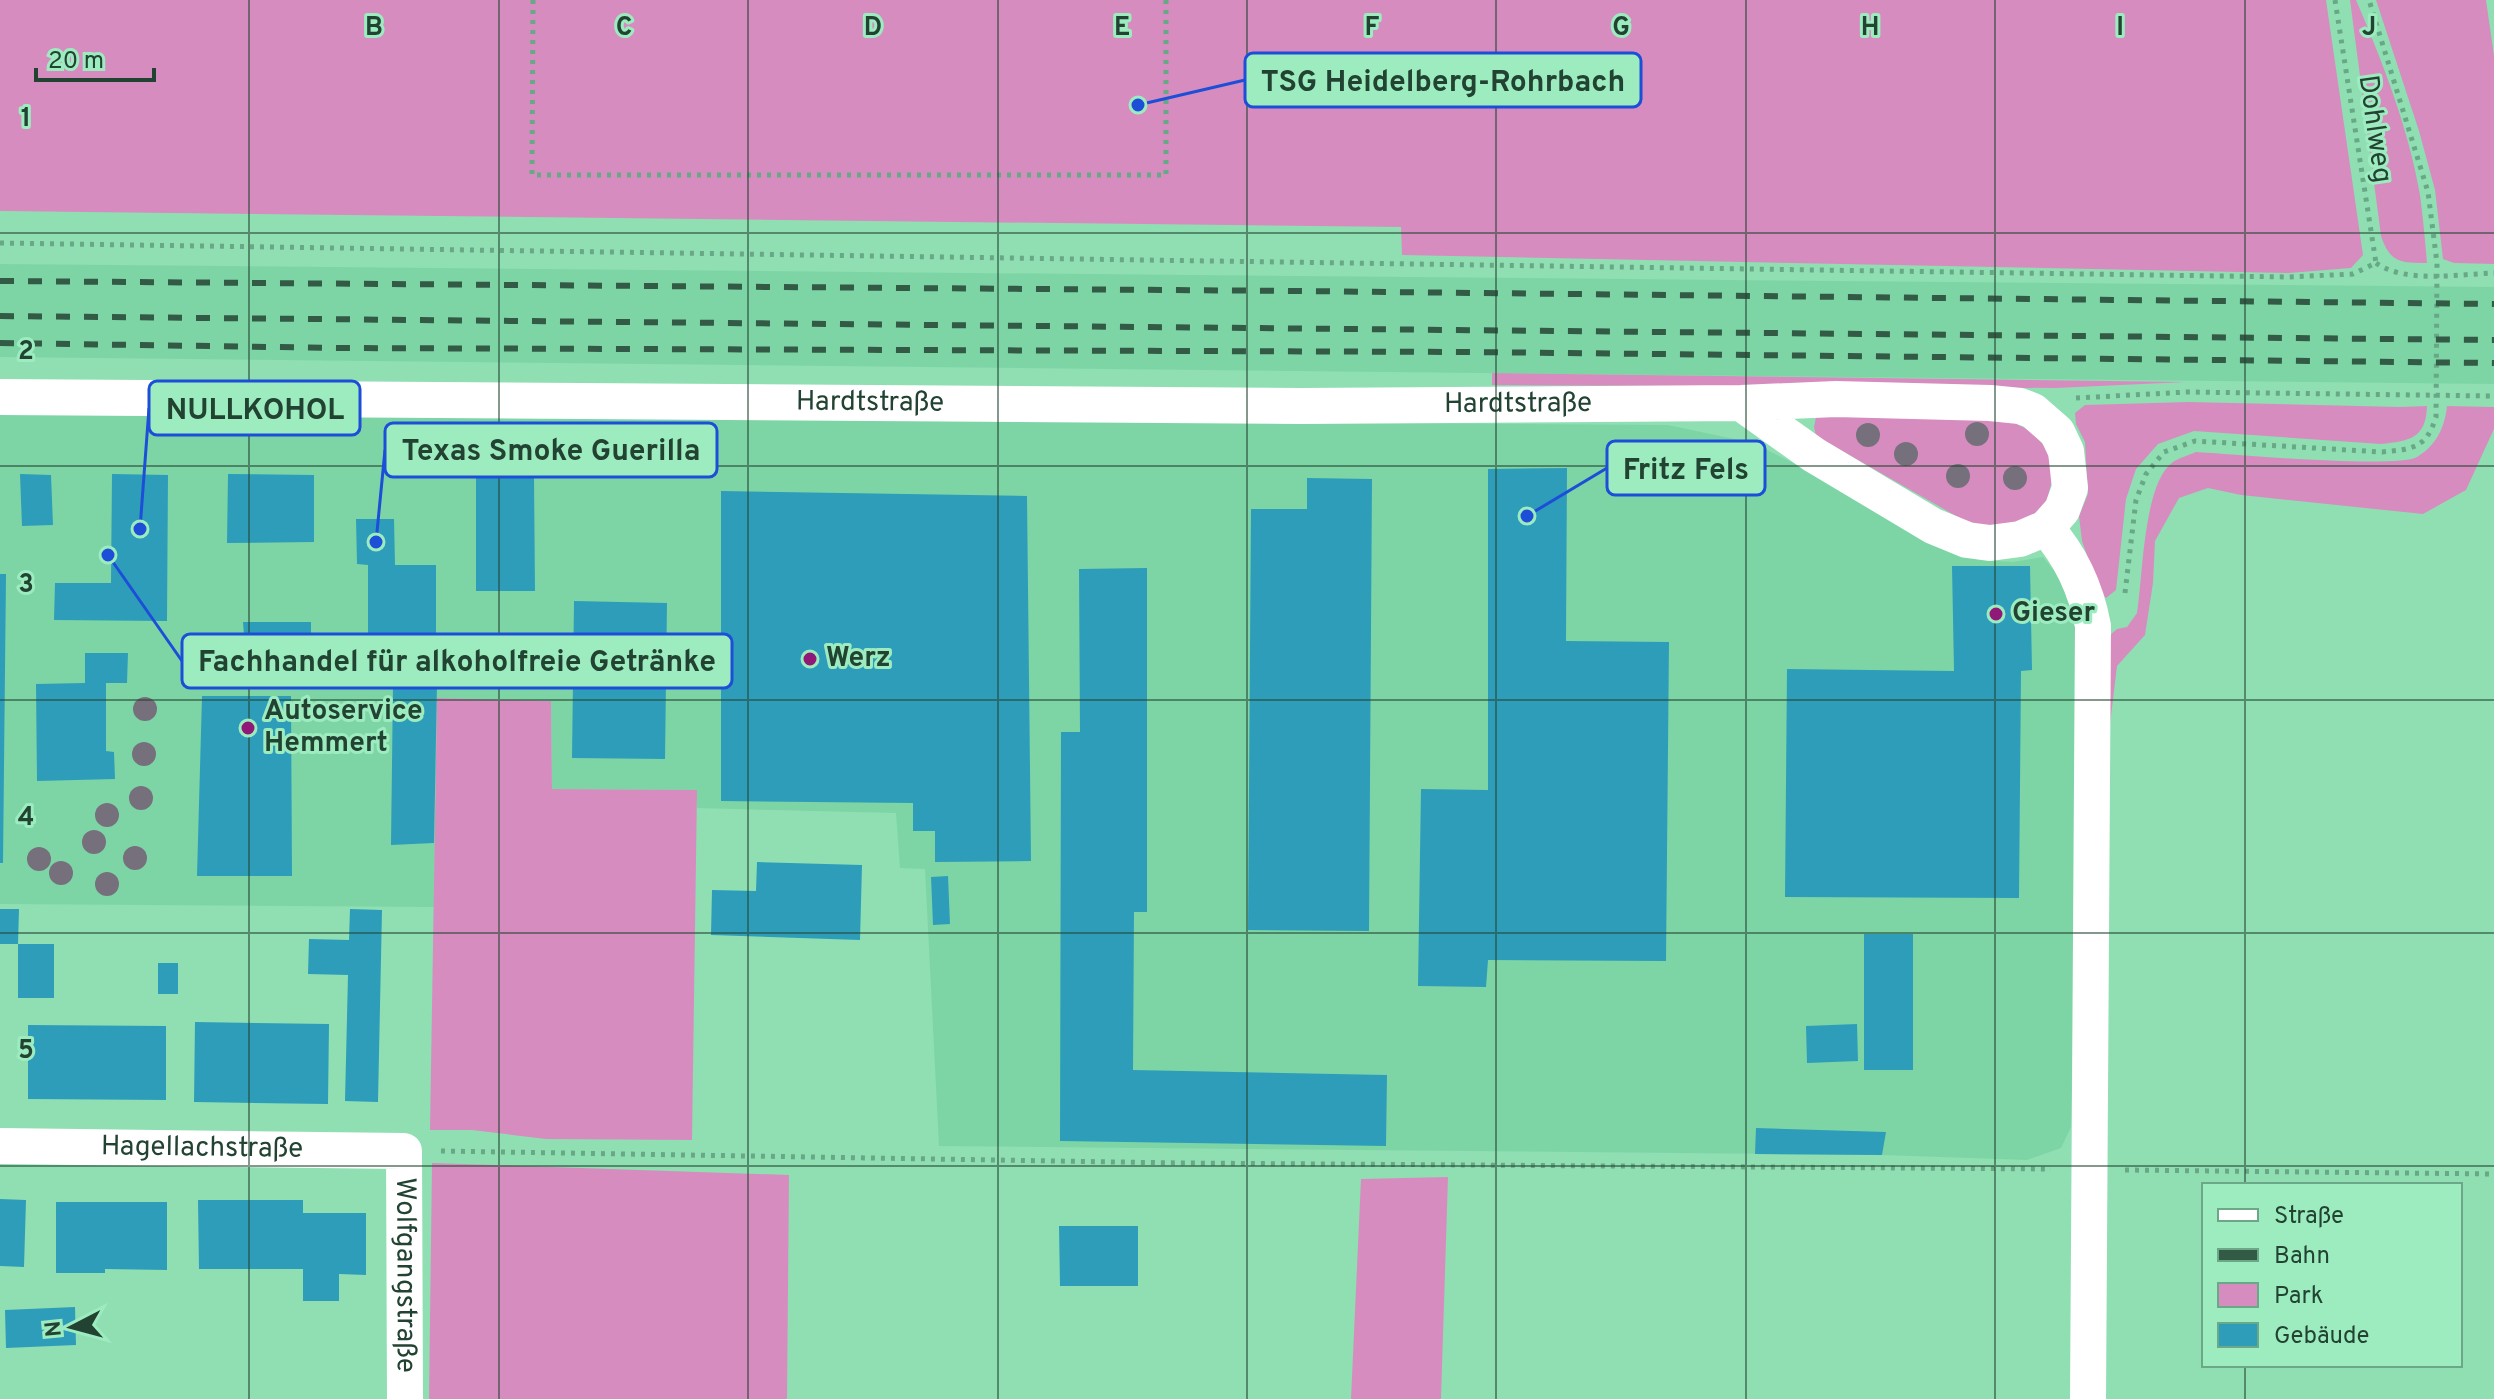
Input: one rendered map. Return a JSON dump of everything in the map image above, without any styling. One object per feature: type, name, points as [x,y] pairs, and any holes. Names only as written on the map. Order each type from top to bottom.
[{"type":"street","name":"Hardtstraße","points":[[0,397],[1300,406],[1741,403],[1836,399],[1990,403],[2020,406],[2033,411]]},
{"type":"street","points":[[1741,403],[1814,455],[1933,526],[1967,540],[1990,543],[2020,539],[2046,528],[2062,510],[2070,488],[2066,451],[2057,432],[2033,411]]},
{"type":"street","points":[[2046,528],[2065,549],[2090,609],[2093,626],[2088,1399]]},
{"type":"street","name":"Hagellachstraße","points":[[0,1146],[404,1151]]},
{"type":"street","name":"Wolfgangstraße","points":[[404,1151],[405,1399]]},
{"type":"path","points":[[533,0],[532,175],[1166,175],[1166,0]]},
{"type":"path","name":"Dohlweg","points":[[2335,0],[2376,263]]},
{"type":"path","points":[[2093,626],[2120,609],[2124,602],[2136,500],[2146,474],[2164,452],[2195,441],[2382,452],[2412,449],[2430,435],[2436,417],[2437,263],[2428,192],[2369,0]]},
{"type":"path","points":[[0,243],[2289,277],[2353,274],[2376,263],[2387,271],[2419,274],[2494,273]]},
{"type":"path","points":[[2033,411],[2084,396],[2187,392],[2494,396]]},
{"type":"path","points":[[404,1151],[1091,1162],[2494,1174]]},
{"type":"shaded area","points":[[0,264],[2494,287],[2494,384],[0,357]]},
{"type":"shaded area","points":[[0,414],[1668,425],[1753,443],[1805,469],[1945,550],[1979,560],[2013,562],[2043,557],[2070,591],[2080,630],[2071,1127],[2061,1148],[2027,1160],[1882,1155],[939,1146],[925,869],[900,868],[896,813],[697,808],[696,790],[552,789],[551,701],[437,698],[434,907],[0,904]]},
{"type":"green space","points":[[0,0],[2326,0],[2363,255],[2351,268],[2289,273],[1402,255],[1401,227],[0,211]]},
{"type":"green space","points":[[2350,0],[2356,0],[2402,121],[2420,195],[2427,263],[2398,260],[2388,252],[2381,236]]},
{"type":"green space","points":[[2376,0],[2486,0],[2494,56],[2494,264],[2454,263],[2443,259],[2435,190]]},
{"type":"green space","points":[[1492,373],[2186,382],[2056,388],[1492,385]]},
{"type":"green space","points":[[2188,402],[2427,406],[2419,432],[2408,439],[2391,443],[2194,431],[2158,444],[2136,469],[2126,499],[2116,590],[2106,598],[2099,590],[2082,541],[2079,516],[2088,494],[2085,442],[2076,424],[2075,413],[2085,405]]},
{"type":"green space","points":[[2447,406],[2494,407],[2494,429],[2466,490],[2423,514],[2241,495],[2208,488],[2179,498],[2155,541],[2153,583],[2145,635],[2117,666],[2107,749],[2109,636],[2117,629],[2127,627],[2137,613],[2150,510],[2163,473],[2173,462],[2196,452],[2347,461],[2403,460],[2424,453],[2434,442],[2442,428]]},
{"type":"green space","points":[[1826,411],[2002,417],[2031,431],[2046,448],[2052,481],[2046,503],[2032,516],[2010,527],[1988,527],[1963,520],[1816,436],[1816,417]]},
{"type":"green space","points":[[437,698],[551,701],[552,789],[697,790],[692,1140],[546,1139],[472,1130],[430,1130]]},
{"type":"green space","points":[[432,1163],[789,1175],[787,1399],[429,1399]]},
{"type":"green space","points":[[1448,1177],[1441,1399],[1351,1399],[1361,1179]]},
{"type":"building","points":[[420,451],[441,451],[441,478],[420,478]]},
{"type":"building","points":[[1567,468],[1566,641],[1669,642],[1666,961],[1488,960],[1486,987],[1418,986],[1421,789],[1488,790],[1488,469]]},
{"type":"building","points":[[20,474],[51,475],[53,525],[22,526]]},
{"type":"building","points":[[112,474],[168,475],[167,621],[54,620],[55,583],[111,583]]},
{"type":"building","points":[[228,474],[314,475],[314,542],[227,543]]},
{"type":"building","points":[[476,476],[534,477],[535,591],[476,591]]},
{"type":"building","points":[[1307,478],[1372,479],[1369,931],[1248,930],[1251,509],[1307,509]]},
{"type":"building","points":[[721,491],[1027,496],[1031,861],[935,862],[935,831],[913,831],[913,803],[721,801]]},
{"type":"building","points":[[356,519],[394,519],[395,565],[436,565],[436,634],[368,634],[368,565],[357,564]]},
{"type":"building","points":[[1952,566],[2030,566],[2032,670],[2021,671],[2019,898],[1785,897],[1787,669],[1954,671]]},
{"type":"building","points":[[1147,568],[1147,912],[1134,912],[1133,1070],[1387,1075],[1386,1146],[1060,1141],[1061,732],[1080,732],[1079,569]]},
{"type":"building","points":[[0,574],[6,574],[3,863],[0,863]]},
{"type":"building","points":[[574,601],[667,603],[665,759],[572,758]]},
{"type":"building","points":[[243,622],[311,622],[311,663],[245,663],[244,678],[182,678],[183,636],[244,635]]},
{"type":"building","points":[[85,653],[128,653],[127,683],[106,683],[106,751],[114,752],[115,779],[37,781],[36,684],[85,683]]},
{"type":"building","points":[[393,683],[437,684],[434,843],[391,845]]},
{"type":"building","points":[[202,696],[291,696],[292,876],[197,876]]},
{"type":"building","points":[[757,862],[862,865],[860,940],[711,935],[712,890],[756,891]]},
{"type":"building","points":[[948,876],[950,924],[933,925],[931,877]]},
{"type":"building","points":[[0,909],[19,909],[18,944],[0,944]]},
{"type":"building","points":[[350,909],[382,910],[378,1102],[345,1101],[348,975],[308,974],[309,939],[349,940]]},
{"type":"building","points":[[1864,934],[1913,934],[1913,1070],[1864,1070]]},
{"type":"building","points":[[18,944],[54,944],[54,998],[18,998]]},
{"type":"building","points":[[158,963],[178,963],[178,994],[158,994]]},
{"type":"building","points":[[195,1022],[329,1024],[328,1104],[194,1102]]},
{"type":"building","points":[[1857,1024],[1858,1061],[1807,1063],[1806,1026]]},
{"type":"building","points":[[28,1025],[166,1026],[166,1100],[28,1099]]},
{"type":"building","points":[[1756,1128],[1886,1132],[1882,1155],[1755,1154]]},
{"type":"building","points":[[0,1199],[26,1200],[24,1267],[0,1266]]},
{"type":"building","points":[[198,1200],[303,1200],[303,1213],[366,1213],[366,1275],[339,1274],[339,1301],[303,1301],[303,1269],[199,1269]]},
{"type":"building","points":[[56,1202],[167,1202],[167,1270],[105,1269],[105,1273],[56,1273]]},
{"type":"building","points":[[1059,1226],[1138,1226],[1138,1286],[1060,1286]]},
{"type":"building","points":[[75,1307],[76,1345],[6,1348],[5,1310]]},
{"type":"railway","points":[[0,281],[2494,304]]},
{"type":"railway","points":[[0,316],[2494,340]]},
{"type":"railway","points":[[0,343],[342,348],[1471,352],[2494,363]]},
{"type":"place","name":"TSG Heidelberg-Rohrbach","points":[[1138,105]]},
{"type":"place","name":"Fritz Fels","points":[[1527,516]]},
{"type":"place","name":"NULLKOHOL","points":[[140,529]]},
{"type":"place","name":"Texas Smoke Guerilla","points":[[376,542]]},
{"type":"place","name":"Fachhandel für alkoholfreie Getränke","points":[[108,555]]},
{"type":"place","name":"Gieser","points":[[1996,614]]},
{"type":"place","name":"Werz","points":[[810,659]]},
{"type":"place","name":"Autoservice Hemmert","points":[[248,728]]}]
